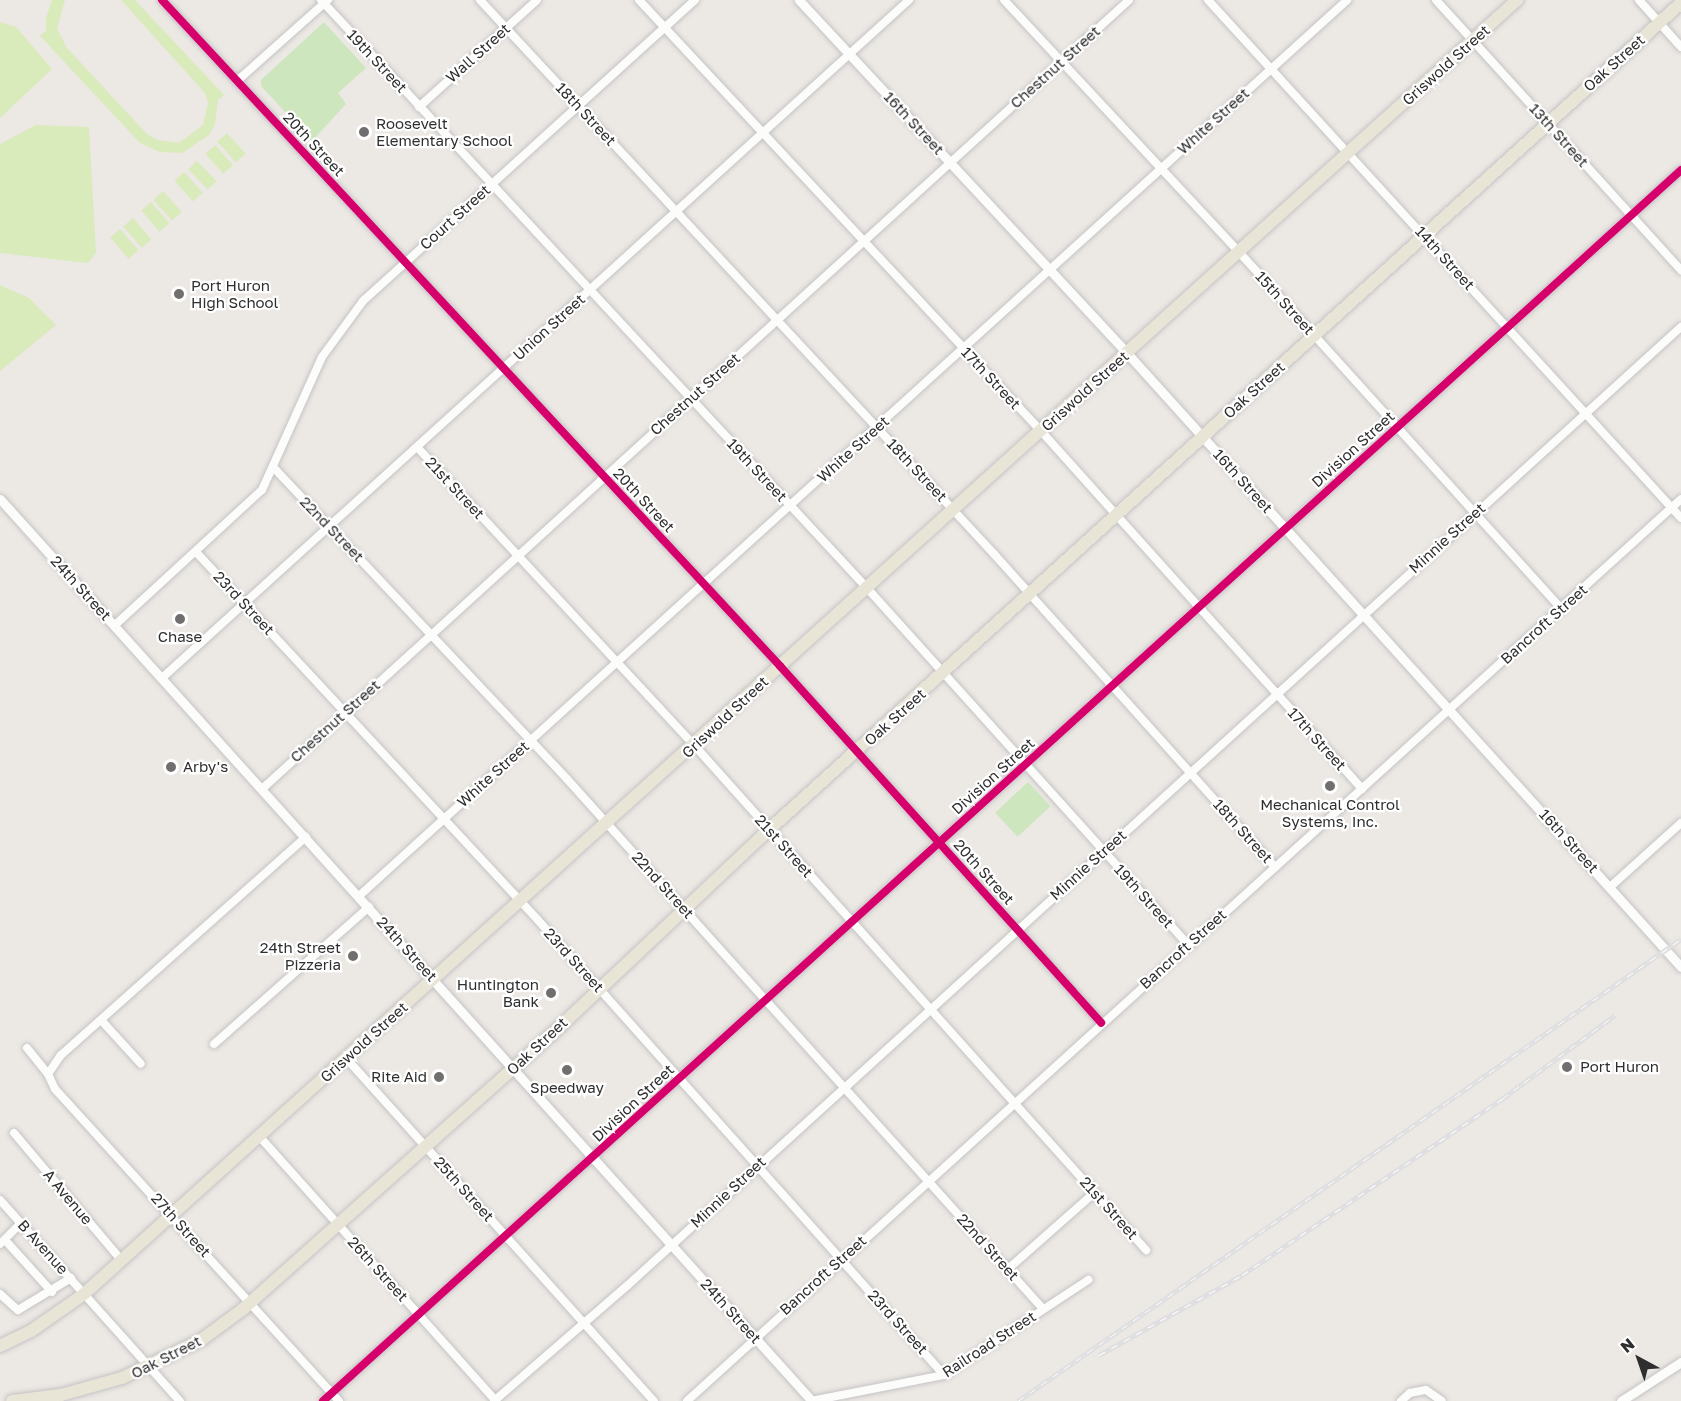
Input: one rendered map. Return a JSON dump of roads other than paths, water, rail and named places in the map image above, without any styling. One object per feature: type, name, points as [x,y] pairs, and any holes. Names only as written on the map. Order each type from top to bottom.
[{"type":"main road","name":"Griswold Street","points":[[0,1346],[31,1331],[84,1294],[1517,0]]},
{"type":"main road","name":"Oak Street","points":[[12,1401],[84,1390],[150,1366],[201,1340],[250,1302],[513,1067],[770,829],[1681,3]]},
{"type":"street","name":"20th Street","points":[[162,0],[704,583],[1101,1023]]},
{"type":"street","name":"18th Street","points":[[480,0],[954,510],[1275,867]]},
{"type":"street","name":"Wall Street","points":[[419,107],[537,0]]},
{"type":"street","name":"17th Street","points":[[639,0],[1041,431],[1362,789]]},
{"type":"street","name":"Court Street","points":[[115,625],[250,503],[274,468],[331,342],[363,301],[695,0]]},
{"type":"street","name":"16th Street","points":[[799,0],[1127,353],[1681,967]]},
{"type":"street","name":"Union Street","points":[[162,678],[909,0]]},
{"type":"street","name":"15th Street","points":[[1004,0],[1239,252],[1562,609]]},
{"type":"street","name":"Chestnut Street","points":[[262,789],[1129,0]]},
{"type":"street","name":"14th Street","points":[[1208,0],[1681,518]]},
{"type":"street","name":"White Street","points":[[359,896],[1347,0]]},
{"type":"street","name":"13th Street","points":[[1436,0],[1681,270]]},
{"type":"street","points":[[1639,0],[1681,47]]},
{"type":"street","points":[[237,81],[324,1]]},
{"type":"street","name":"19th Street","points":[[324,1],[419,107],[867,588],[1188,945]]},
{"type":"street","name":"Division Street","points":[[323,1401],[418,1313],[594,1158],[1681,170]]},
{"type":"street","name":"Minnie Street","points":[[495,1400],[671,1245],[1681,327]]},
{"type":"street","name":"21st Street","points":[[417,447],[694,745],[1146,1250]]},
{"type":"street","name":"22nd Street","points":[[274,468],[607,823],[1043,1310]]},
{"type":"street","name":"24th Street","points":[[0,499],[435,979],[812,1401]]},
{"type":"street","name":"Bancroft Street","points":[[687,1401],[754,1337],[1681,499]]},
{"type":"street","name":"23rd Street","points":[[196,552],[520,901],[944,1375]]},
{"type":"street","points":[[1610,887],[1681,823]]},
{"type":"street","points":[[48,1074],[52,1063],[306,837]]},
{"type":"street","points":[[214,1044],[369,907]]},
{"type":"street","points":[[101,1020],[141,1064]]},
{"type":"street","name":"27th Street","points":[[27,1048],[48,1074],[55,1089],[339,1401]]},
{"type":"street","name":"25th Street","points":[[346,1058],[654,1401]]},
{"type":"street","name":"A Avenue","points":[[14,1133],[122,1260]]},
{"type":"street","name":"26th Street","points":[[260,1136],[495,1400]]},
{"type":"street","points":[[1008,1269],[1095,1192]]},
{"type":"street","name":"B Avenue","points":[[0,1200],[180,1401]]},
{"type":"street","points":[[21,1223],[3,1242],[52,1292]]},
{"type":"street","points":[[0,1294],[18,1310],[52,1292],[70,1278]]},
{"type":"street","name":"Railroad Street","points":[[812,1401],[944,1375],[1088,1280]]},
{"type":"street","points":[[1621,1401],[1681,1362]]},
{"type":"street","points":[[1401,1401],[1420,1390],[1431,1391],[1442,1401]]},
{"type":"railway","points":[[1018,1401],[1681,939]]},
{"type":"railway","points":[[1099,1355],[1242,1275],[1502,1099],[1615,1015]]},
{"type":"place","name":"Roosevelt Elementary School","points":[[364,132]]},
{"type":"place","name":"Port Huron High School","points":[[179,294]]},
{"type":"place","name":"Chase","points":[[180,619]]},
{"type":"place","name":"Arby's","points":[[171,767]]},
{"type":"place","name":"Mechanical Control Systems, Inc.","points":[[1330,786]]},
{"type":"place","name":"24th Street Pizzeria","points":[[353,956]]},
{"type":"place","name":"Huntington Bank","points":[[551,993]]},
{"type":"place","name":"Port Huron","points":[[1567,1067]]},
{"type":"place","name":"Speedway","points":[[567,1070]]},
{"type":"place","name":"Rite Aid","points":[[439,1077]]}]
